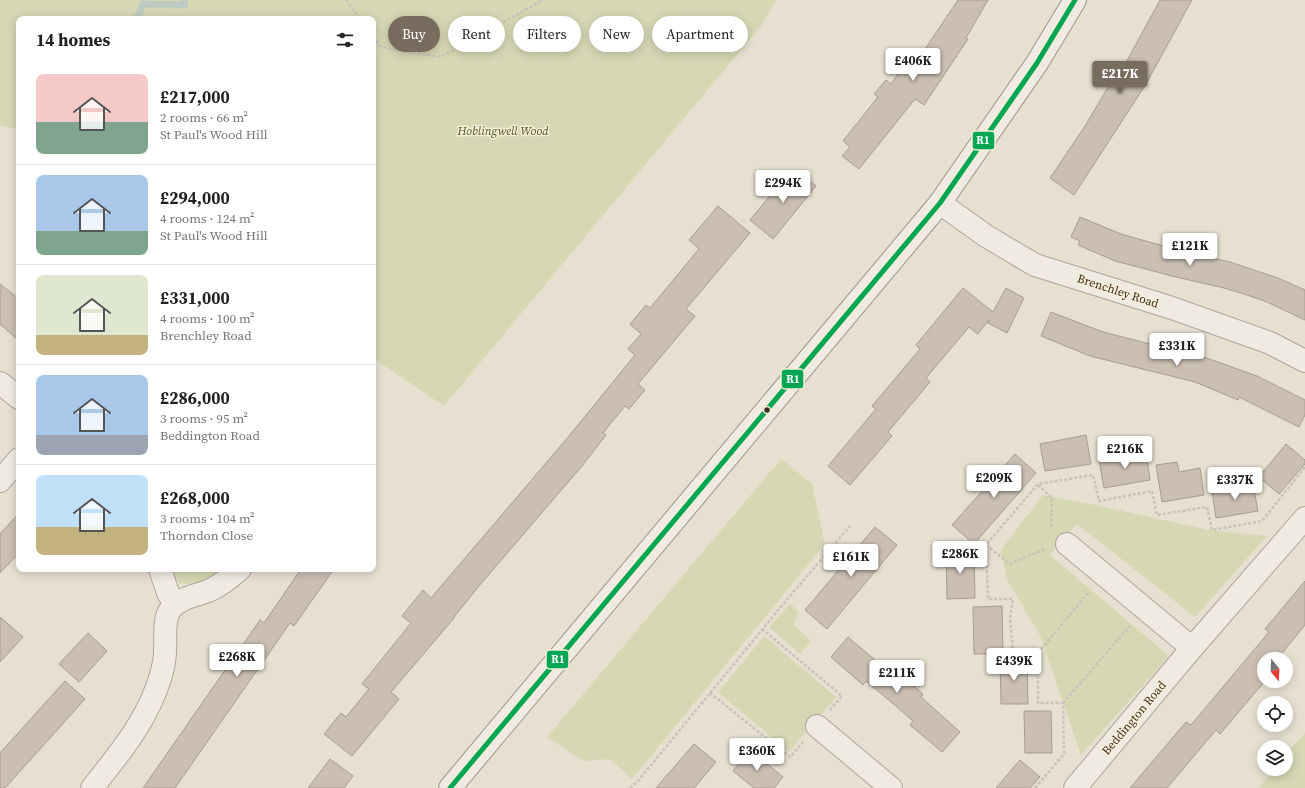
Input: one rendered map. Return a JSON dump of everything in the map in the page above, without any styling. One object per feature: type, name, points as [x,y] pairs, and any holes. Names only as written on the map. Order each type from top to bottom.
[{"type":"street","points":[[450,788],[940,203],[1037,64],[1075,0]]},
{"type":"street","name":"Brenchley Road","points":[[940,203],[986,236],[1035,265],[1172,308],[1270,343],[1305,361]]},
{"type":"street","points":[[0,383],[16,396]]},
{"type":"street","points":[[0,481],[16,462]]},
{"type":"street","name":"Beddington Road","points":[[1075,788],[1192,648],[1305,518]]},
{"type":"street","points":[[1058,546],[1104,574],[1192,648]]},
{"type":"street","points":[[161,572],[168,593],[175,604]]},
{"type":"street","points":[[92,788],[130,738],[146,713],[162,674],[167,617],[169,611],[175,604],[186,598],[209,591],[229,580],[237,572]]},
{"type":"street","points":[[817,726],[891,788]]},
{"type":"path","points":[[346,0],[358,16]]},
{"type":"path","points":[[376,41],[381,47],[441,57],[543,0]]},
{"type":"path","points":[[986,545],[1010,564],[1058,546],[1052,498],[1038,484]]},
{"type":"path","points":[[630,788],[638,781],[762,629],[850,526]]},
{"type":"path","points":[[1038,653],[1104,574]]},
{"type":"path","points":[[1063,703],[1145,609]]},
{"type":"path","points":[[710,693],[790,757],[842,696],[762,629]]},
{"type":"green space","name":"Hoblingwell Wood","points":[[0,0],[776,0],[761,26],[748,42],[748,16],[652,16],[652,52],[739,52],[444,406],[376,360],[376,16],[16,16],[16,129],[0,126]]},
{"type":"green space","points":[[781,459],[812,484],[825,544],[632,779],[610,759],[583,761],[547,737]]},
{"type":"green space","points":[[1043,495],[1209,530],[1267,536],[1195,617],[1077,524],[1050,555],[1169,656],[1081,755],[1040,635],[1007,580],[1001,550]]},
{"type":"green space","points":[[173,572],[221,572],[196,584],[180,584]]},
{"type":"green space","points":[[790,604],[799,612],[793,624],[811,641],[800,654],[769,627]]},
{"type":"green space","points":[[764,636],[836,697],[789,752],[718,692]]},
{"type":"green space","points":[[1305,733],[1305,788],[1258,788],[1268,776],[1293,776],[1293,747]]},
{"type":"building","points":[[958,0],[988,0],[966,38],[968,39],[924,105],[915,99],[859,169],[842,156],[850,147],[843,141],[878,97],[874,94],[886,80],[891,84],[904,65],[911,70]]},
{"type":"building","points":[[1160,0],[1192,0],[1146,84],[1074,195],[1050,178],[1085,126],[1113,79],[1116,81]]},
{"type":"building","points":[[799,172],[816,186],[773,239],[750,220],[787,175],[793,180]]},
{"type":"building","points":[[718,206],[750,233],[686,309],[695,316],[638,384],[645,390],[629,409],[625,406],[603,433],[606,435],[582,466],[479,586],[455,617],[391,692],[399,699],[352,756],[324,734],[341,713],[346,717],[369,689],[362,684],[411,623],[402,616],[423,590],[431,598],[569,436],[635,355],[628,349],[641,334],[630,324],[646,305],[650,308],[699,249],[689,240]]},
{"type":"building","points":[[1080,217],[1121,234],[1181,251],[1230,262],[1278,278],[1305,290],[1305,320],[1267,302],[1244,294],[1115,261],[1078,245],[1080,241],[1071,237]]},
{"type":"building","points":[[0,284],[16,297],[16,338],[0,324]]},
{"type":"building","points":[[963,288],[993,312],[1006,288],[1024,298],[1007,333],[988,323],[989,320],[978,334],[969,327],[926,378],[930,382],[888,432],[892,436],[850,485],[828,466],[876,409],[872,406],[920,349],[916,345]]},
{"type":"building","points":[[1051,312],[1103,332],[1201,356],[1257,376],[1305,400],[1305,415],[1299,427],[1239,397],[1238,400],[1195,382],[1090,356],[1041,336]]},
{"type":"building","points":[[1086,435],[1091,464],[1045,471],[1040,444]]},
{"type":"building","points":[[1286,444],[1305,460],[1305,464],[1279,494],[1259,477]]},
{"type":"building","points":[[1146,452],[1150,480],[1104,488],[1099,460]]},
{"type":"building","points":[[1015,454],[1036,473],[974,544],[952,525]]},
{"type":"building","points":[[1177,462],[1179,472],[1200,468],[1204,495],[1162,502],[1156,465]]},
{"type":"building","points":[[1253,484],[1258,511],[1216,518],[1212,491]]},
{"type":"building","points":[[16,516],[16,556],[0,573],[0,534]]},
{"type":"building","points":[[875,527],[897,545],[827,629],[805,610]]},
{"type":"building","points":[[946,552],[974,552],[975,598],[947,599]]},
{"type":"building","points":[[299,572],[332,572],[294,626],[290,623],[175,788],[143,788],[260,620],[264,623]]},
{"type":"building","points":[[1305,581],[1305,625],[1283,652],[1257,652],[1257,688],[1259,688],[1220,734],[1216,730],[1167,788],[1130,788],[1186,722],[1191,725],[1269,632],[1265,629]]},
{"type":"building","points":[[1002,606],[1003,654],[974,654],[973,607]]},
{"type":"building","points":[[0,617],[23,637],[0,662]]},
{"type":"building","points":[[88,633],[107,651],[79,682],[59,664]]},
{"type":"building","points":[[848,637],[888,671],[891,667],[907,680],[923,694],[921,697],[960,732],[942,752],[910,725],[913,721],[890,701],[866,681],[863,685],[831,657]]},
{"type":"building","points":[[1000,661],[1027,661],[1028,704],[1001,704]]},
{"type":"building","points":[[65,681],[85,699],[5,788],[0,788],[0,753]]},
{"type":"building","points":[[1024,711],[1051,711],[1052,753],[1025,753]]},
{"type":"building","points":[[694,744],[716,762],[694,788],[656,788]]},
{"type":"building","points":[[750,750],[783,777],[774,788],[754,788],[733,771]]},
{"type":"building","points":[[330,759],[353,776],[344,788],[308,788]]},
{"type":"building","points":[[1020,760],[1040,777],[1030,788],[996,788]]},
{"type":"waterway","points":[[138,16],[143,4],[184,5],[185,0]]},
{"type":"transit line","name":"R1","points":[[450,788],[940,203],[1037,63],[1075,0]]}]
